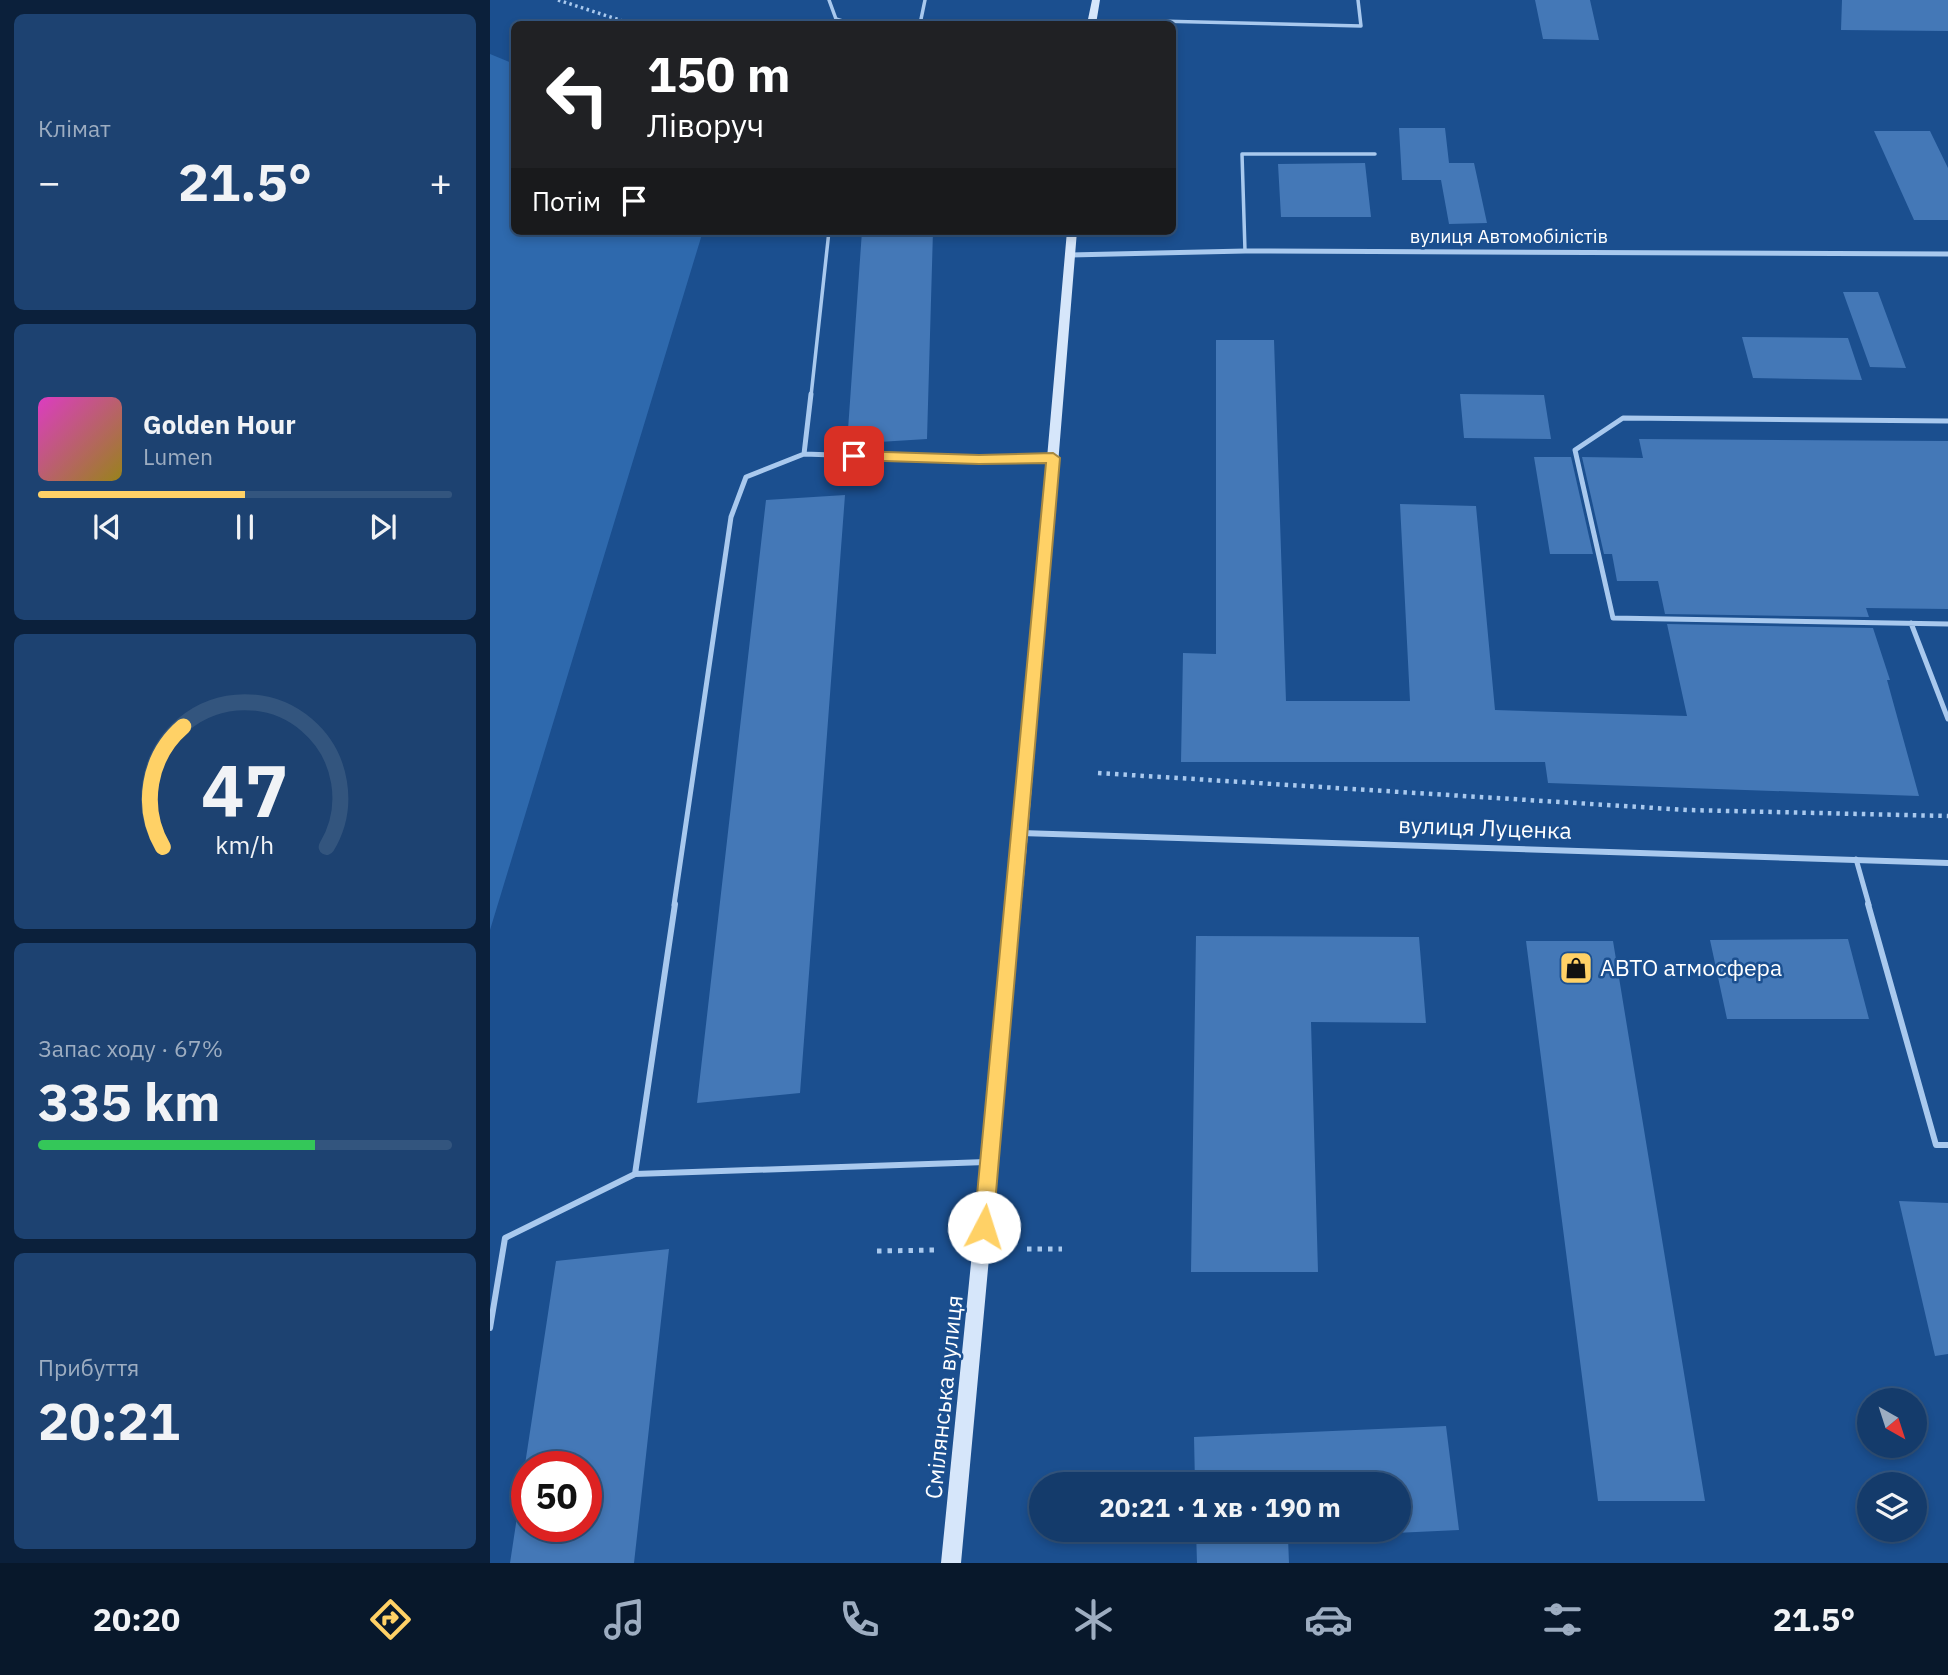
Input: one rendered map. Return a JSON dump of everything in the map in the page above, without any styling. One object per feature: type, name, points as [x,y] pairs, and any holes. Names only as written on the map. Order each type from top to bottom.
[{"type":"main road","points":[[1093,21],[1096,0]]},
{"type":"main road","name":"Смілянська вулиця","points":[[950,1563],[1021,833],[1072,235]]},
{"type":"street","name":"вулиця Автомобілістів","points":[[1070,255],[1245,251],[1948,254]]},
{"type":"street","name":"вулиця Луценка","points":[[1021,833],[1948,863]]},
{"type":"lane","points":[[830,0],[836,19],[842,21]]},
{"type":"lane","points":[[921,21],[925,0]]},
{"type":"lane","points":[[1176,21],[1361,26],[1358,0]]},
{"type":"lane","points":[[1245,251],[1242,154],[1376,154]]},
{"type":"lane","points":[[804,454],[829,235]]},
{"type":"lane","points":[[1948,421],[1623,418],[1575,450],[1613,618],[1948,624]]},
{"type":"lane","points":[[635,1174],[731,517],[746,477],[804,454],[979,460],[1053,458]]},
{"type":"lane","points":[[1911,623],[1948,719]]},
{"type":"lane","points":[[1856,859],[1936,1145],[1948,1145]]},
{"type":"lane","points":[[490,1328],[505,1238],[635,1174],[989,1162]]},
{"type":"path","points":[[558,0],[623,21]]},
{"type":"path","points":[[1098,773],[1687,810],[1948,816]]},
{"type":"path","points":[[1027,1249],[1062,1249]]},
{"type":"path","points":[[877,1251],[935,1250]]},
{"type":"shaded area","points":[[490,54],[511,63],[511,235],[702,235],[490,930]]},
{"type":"building","points":[[1535,0],[1590,0],[1599,40],[1543,39]]},
{"type":"building","points":[[1842,0],[1948,0],[1948,31],[1841,30]]},
{"type":"building","points":[[1399,128],[1445,128],[1449,163],[1474,163],[1487,223],[1449,224],[1441,180],[1402,180]]},
{"type":"building","points":[[1874,131],[1930,131],[1948,168],[1948,220],[1914,220]]},
{"type":"building","points":[[1365,163],[1371,217],[1281,217],[1278,164]]},
{"type":"building","points":[[862,235],[933,235],[927,439],[847,444]]},
{"type":"building","points":[[1843,292],[1878,292],[1906,368],[1870,367]]},
{"type":"building","points":[[1742,337],[1848,338],[1862,380],[1753,378]]},
{"type":"building","points":[[1216,340],[1274,340],[1286,701],[1410,701],[1400,504],[1476,506],[1495,710],[1687,716],[1667,624],[1873,628],[1890,680],[1887,680],[1919,796],[1548,783],[1545,762],[1181,762],[1183,653],[1216,654]]},
{"type":"building","points":[[1460,394],[1544,395],[1551,439],[1464,438]]},
{"type":"building","points":[[1639,439],[1948,441],[1948,609],[1866,608],[1869,617],[1665,614],[1658,581],[1617,581],[1612,554],[1604,554],[1582,457],[1643,458]]},
{"type":"building","points":[[1534,457],[1571,457],[1593,554],[1550,554]]},
{"type":"building","points":[[845,495],[800,1093],[697,1103],[766,500]]},
{"type":"building","points":[[1196,936],[1419,937],[1426,1023],[1311,1022],[1318,1272],[1191,1272]]},
{"type":"building","points":[[1848,939],[1869,1019],[1727,1019],[1710,940]]},
{"type":"building","points":[[1526,941],[1613,941],[1705,1501],[1598,1501]]},
{"type":"building","points":[[1899,1201],[1948,1203],[1948,1354],[1935,1356]]},
{"type":"building","points":[[669,1249],[634,1563],[510,1563],[513,1542],[602,1542],[602,1451],[527,1451],[556,1261]]},
{"type":"building","points":[[1446,1426],[1459,1530],[1411,1532],[1411,1472],[1195,1472],[1194,1437]]},
{"type":"building","points":[[1196,1542],[1288,1542],[1289,1563],[1197,1563]]},
{"type":"place","name":"АВТО атмосфера","points":[[1576,968]]},
{"type":"route","points":[[854,456],[979,460],[1053,458],[984,1227]]}]
